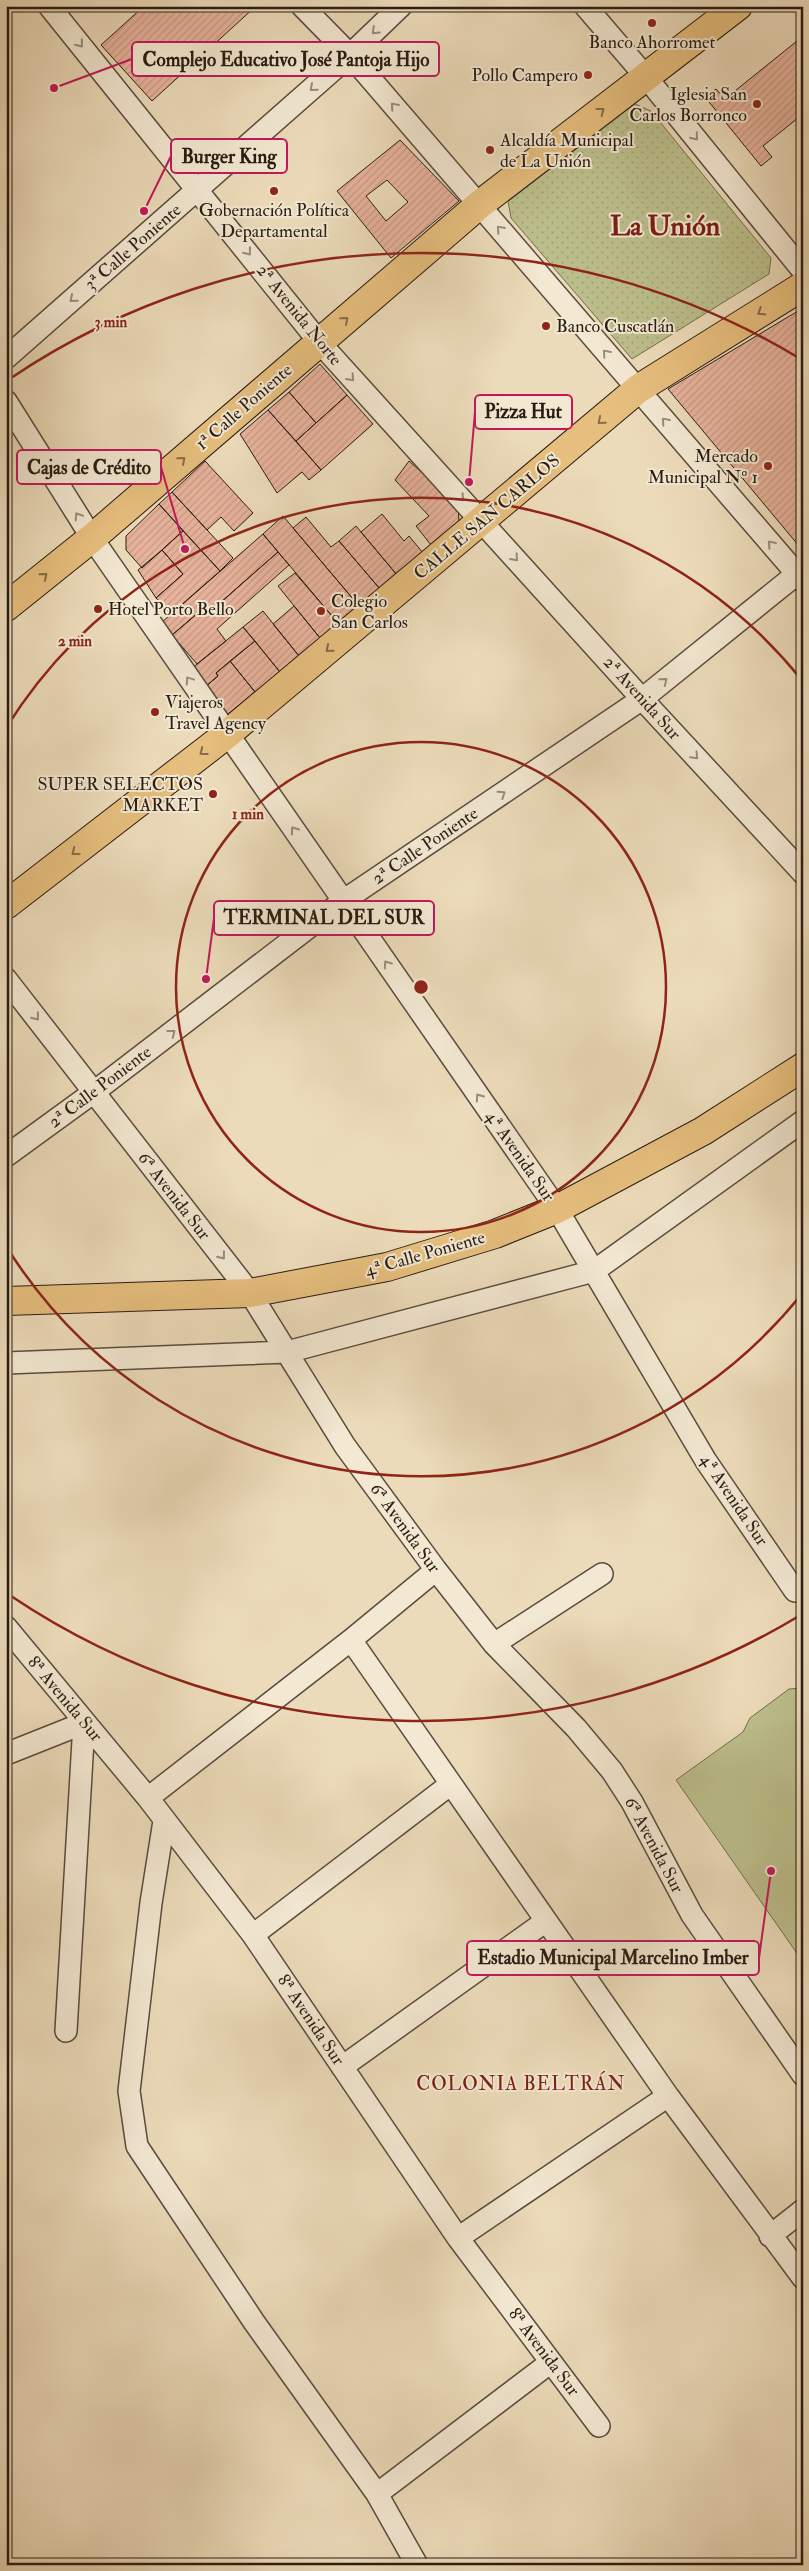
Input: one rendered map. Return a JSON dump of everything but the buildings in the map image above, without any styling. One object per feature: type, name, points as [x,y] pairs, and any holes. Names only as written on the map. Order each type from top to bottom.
[{"type":"main road","name":"1ª Calle Poniente","points":[[6,607],[92,538],[479,205],[738,6]]},
{"type":"main road","name":"CALLE SAN CARLOS","points":[[6,905],[226,735],[638,390],[803,286]]},
{"type":"main road","name":"4ª Calle Poniente","points":[[6,1301],[250,1293],[387,1267],[495,1234],[557,1209],[703,1131],[803,1067]]},
{"type":"street","name":"2ª Avenida Norte","points":[[50,6],[320,343],[482,522]]},
{"type":"street","points":[[302,6],[350,55],[638,390],[801,574]]},
{"type":"street","name":"3ª Calle Poniente","points":[[6,358],[350,55],[402,6]]},
{"type":"street","points":[[585,6],[646,77],[803,271]]},
{"type":"street","name":"4ª Avenida Sur","points":[[6,401],[92,538],[226,735],[557,1209],[706,1461],[795,1591]]},
{"type":"street","name":"2ª Avenida Sur","points":[[482,522],[803,873]]},
{"type":"street","name":"2ª Calle Poniente","points":[[6,1156],[94,1092],[343,901],[642,699],[801,574]]},
{"type":"street","name":"6ª Avenida Sur","points":[[6,979],[250,1293],[345,1446],[436,1570],[494,1644],[576,1728],[612,1770],[692,1915],[803,2075]]},
{"type":"street","points":[[6,1363],[287,1352],[594,1271],[803,1121]]},
{"type":"street","points":[[148,1798],[351,1640],[436,1570]]},
{"type":"street","points":[[494,1644],[602,1574]]},
{"type":"street","name":"8ª Avenida Sur","points":[[6,1627],[148,1798],[254,1935],[458,2238],[599,2426]]},
{"type":"street","points":[[351,1640],[668,2096],[803,2278]]},
{"type":"street","points":[[6,1754],[84,1723],[66,2031]]},
{"type":"street","points":[[254,1935],[451,1784]]},
{"type":"street","points":[[164,1820],[151,1902],[129,2091],[137,2146],[254,2322],[376,2494],[417,2565]]},
{"type":"street","points":[[342,2067],[546,1921]]},
{"type":"street","points":[[458,2238],[668,2096]]},
{"type":"street","points":[[770,2236],[803,2210]]},
{"type":"street","points":[[376,2494],[551,2362]]},
{"type":"green space","points":[[633,103],[651,111],[771,258],[769,274],[632,359],[511,218],[508,201]]},
{"type":"green space","points":[[803,1688],[803,1962],[676,1780],[743,1732],[750,1718],[789,1689]]},
{"type":"place","name":"Banco Ahorromet","points":[[652,23]]},
{"type":"place","name":"Pollo Campero","points":[[588,75]]},
{"type":"place","name":"Complejo Educativo José Pantoja Hijo","points":[[54,88]]},
{"type":"place","name":"Iglesia San Carlos Borronco","points":[[757,104]]},
{"type":"place","name":"Alcaldía Municipal de La Unión","points":[[490,150]]},
{"type":"place","name":"Gobernación Política Departamental","points":[[274,191]]},
{"type":"place","name":"Burger King","points":[[144,211]]},
{"type":"place","name":"Banco Cuscatlán","points":[[546,326]]},
{"type":"place","name":"Mercado Municipal Nº 1","points":[[768,466]]},
{"type":"place","name":"Pizza Hut","points":[[469,482]]},
{"type":"place","name":"Cajas de Crédito","points":[[185,549]]},
{"type":"place","name":"Hotel Porto Bello","points":[[98,609]]},
{"type":"place","name":"Colegio San Carlos","points":[[321,611]]},
{"type":"place","name":"Viajeros Travel Agency","points":[[155,712]]},
{"type":"place","name":"SUPER SELECTOS MARKET","points":[[213,794]]},
{"type":"place","name":"TERMINAL DEL SUR","points":[[206,979]]},
{"type":"place","name":"Estadio Municipal Marcelino Imber","points":[[771,1871]]},
{"type":"district","name":"La Unión","points":[[665,226]]},
{"type":"district","name":"COLONIA BELTRÁN","points":[[521,2084]]}]
